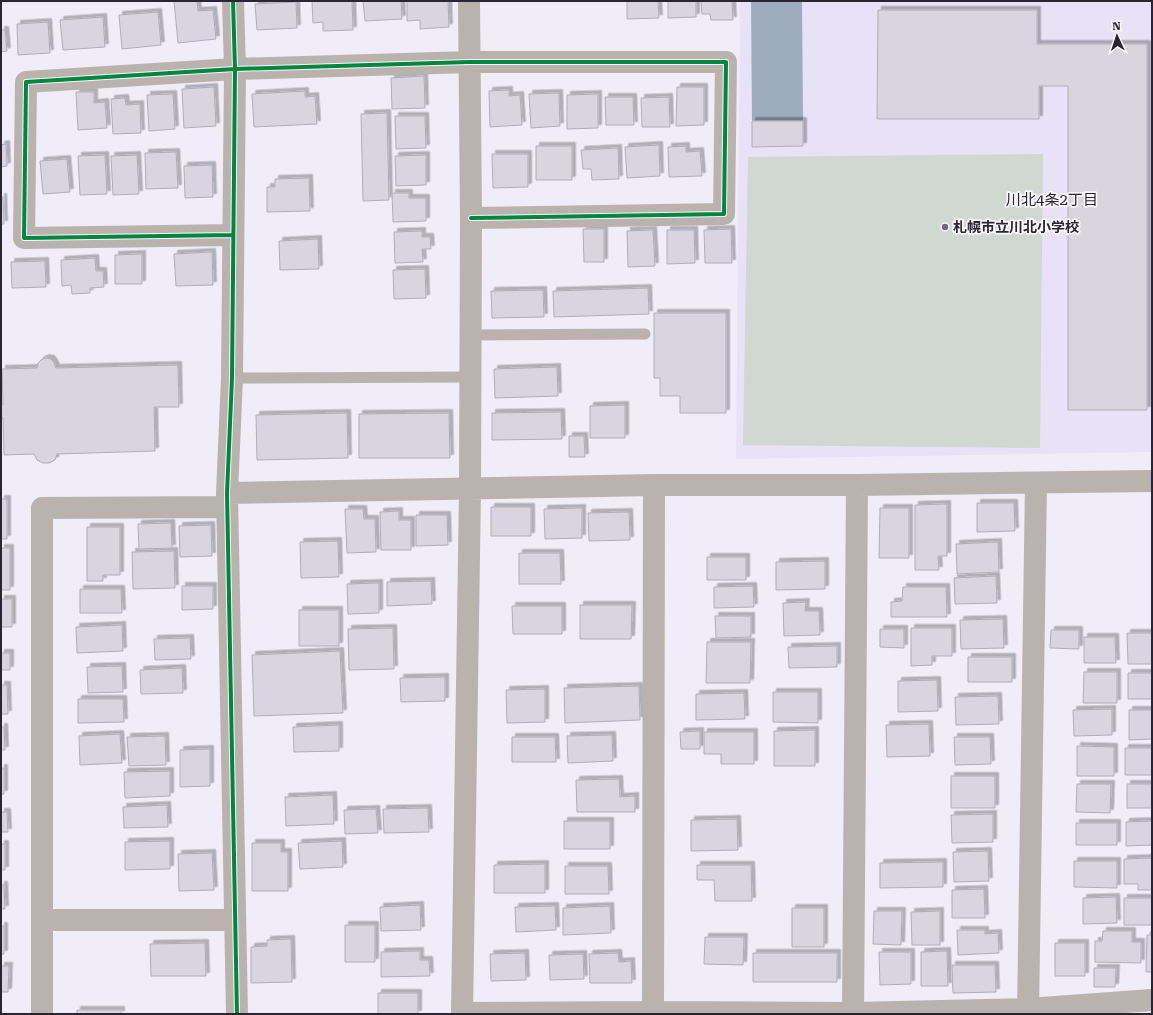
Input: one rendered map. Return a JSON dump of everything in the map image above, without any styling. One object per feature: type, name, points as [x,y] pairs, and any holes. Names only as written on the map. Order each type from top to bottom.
[{"type":"street","points":[[233,1],[235,69],[232,378],[227,500],[237,1014]]},
{"type":"street","points":[[469,1],[471,218],[470,488],[462,1013],[1028,1012],[1152,1000]]},
{"type":"street","points":[[233,235],[24,238],[26,82],[235,69],[469,62],[726,62],[724,214],[471,218]]},
{"type":"street","points":[[42,1014],[42,508],[470,488],[654,485],[1036,483],[1152,480]]},
{"type":"street","points":[[1028,1012],[1036,483]]},
{"type":"street","points":[[653,1013],[654,485]]},
{"type":"street","points":[[853,1013],[857,485]]},
{"type":"street","points":[[42,920],[235,920]]},
{"type":"lane","points":[[470,335],[645,334]]},
{"type":"lane","points":[[232,378],[470,377]]},
{"type":"shaded area","name":"札幌市立川北小学校","points":[[740,1],[1152,1],[1152,452],[736,459]]},
{"type":"shaded area","points":[[1043,154],[1040,448],[743,445],[748,157]]},
{"type":"water","points":[[751,1],[802,1],[803,121],[752,121]]},
{"type":"building","points":[[174,1],[197,1],[198,11],[213,10],[216,39],[178,43]]},
{"type":"building","points":[[312,1],[352,1],[353,30],[323,31],[323,22],[313,23]]},
{"type":"building","points":[[363,1],[401,1],[402,19],[365,21]]},
{"type":"building","points":[[407,1],[448,1],[449,27],[420,29],[420,20],[407,21]]},
{"type":"building","points":[[627,1],[658,1],[659,18],[627,19]]},
{"type":"building","points":[[668,1],[696,1],[696,17],[668,18]]},
{"type":"building","points":[[701,1],[732,1],[733,20],[711,20],[710,14],[702,14]]},
{"type":"building","points":[[296,2],[297,28],[257,30],[255,4]]},
{"type":"building","points":[[878,10],[1037,10],[1037,44],[1147,44],[1147,410],[1068,410],[1068,86],[1039,86],[1039,119],[877,119]]},
{"type":"building","points":[[158,12],[161,45],[122,49],[119,15]]},
{"type":"building","points":[[103,17],[105,47],[63,50],[60,20]]},
{"type":"building","points":[[48,22],[50,53],[18,55],[17,24]]},
{"type":"building","points":[[1,30],[5,30],[7,51],[1,52]]},
{"type":"building","points":[[424,76],[425,108],[392,109],[391,78]]},
{"type":"building","points":[[214,87],[216,126],[184,128],[182,89]]},
{"type":"building","points":[[677,87],[704,87],[704,125],[676,126]]},
{"type":"building","points":[[509,90],[509,96],[520,95],[522,125],[490,127],[489,91]]},
{"type":"building","points":[[305,91],[305,97],[315,96],[317,124],[254,127],[252,94]]},
{"type":"building","points":[[76,92],[94,92],[94,103],[105,102],[107,128],[78,130]]},
{"type":"building","points":[[559,93],[560,126],[531,128],[529,94]]},
{"type":"building","points":[[173,94],[175,129],[149,131],[147,95]]},
{"type":"building","points":[[598,94],[598,128],[567,129],[567,95]]},
{"type":"building","points":[[605,97],[633,97],[634,125],[606,125]]},
{"type":"building","points":[[669,97],[670,127],[642,127],[641,98]]},
{"type":"building","points":[[125,98],[126,105],[140,104],[141,133],[113,134],[111,99]]},
{"type":"building","points":[[387,113],[389,200],[363,201],[361,114]]},
{"type":"building","points":[[395,116],[425,116],[426,148],[396,149]]},
{"type":"building","points":[[752,121],[803,121],[803,146],[752,147]]},
{"type":"building","points":[[6,144],[7,166],[1,167],[1,145]]},
{"type":"building","points":[[659,145],[660,176],[627,178],[625,147]]},
{"type":"building","points":[[536,146],[572,146],[572,180],[536,180]]},
{"type":"building","points":[[686,146],[686,152],[700,151],[702,176],[669,177],[668,147]]},
{"type":"building","points":[[618,148],[619,179],[592,180],[591,169],[583,169],[581,150]]},
{"type":"building","points":[[176,152],[178,188],[146,189],[145,153]]},
{"type":"building","points":[[492,154],[528,154],[528,187],[493,188]]},
{"type":"building","points":[[105,155],[107,194],[80,195],[78,156]]},
{"type":"building","points":[[137,155],[139,194],[113,195],[111,156]]},
{"type":"building","points":[[426,155],[426,185],[396,186],[395,156]]},
{"type":"building","points":[[67,159],[70,192],[43,194],[40,161]]},
{"type":"building","points":[[212,165],[213,197],[185,198],[184,166]]},
{"type":"building","points":[[309,178],[310,211],[267,212],[267,187],[275,187],[275,179]]},
{"type":"building","points":[[392,193],[409,193],[409,198],[426,198],[426,221],[393,222]]},
{"type":"building","points":[[1,197],[3,197],[4,224],[1,224]]},
{"type":"building","points":[[583,229],[604,229],[604,262],[584,262]]},
{"type":"building","points":[[731,229],[732,263],[705,263],[704,230]]},
{"type":"building","points":[[653,230],[655,266],[628,267],[627,231]]},
{"type":"building","points":[[667,230],[694,230],[695,263],[667,264]]},
{"type":"building","points":[[422,231],[422,237],[430,237],[431,249],[422,249],[423,262],[395,263],[394,232]]},
{"type":"building","points":[[318,239],[319,269],[280,270],[279,241]]},
{"type":"building","points":[[212,252],[213,285],[176,286],[174,254]]},
{"type":"building","points":[[142,254],[142,284],[115,284],[115,255]]},
{"type":"building","points":[[95,258],[96,271],[103,271],[104,287],[90,288],[90,293],[72,294],[71,285],[62,286],[61,260]]},
{"type":"building","points":[[45,261],[46,287],[12,288],[11,262]]},
{"type":"building","points":[[425,269],[426,298],[394,299],[393,270]]},
{"type":"building","points":[[648,288],[649,314],[554,317],[553,291]]},
{"type":"building","points":[[543,290],[544,317],[492,318],[491,291]]},
{"type":"building","points":[[654,313],[726,313],[726,413],[680,413],[680,396],[660,396],[660,378],[654,378]]},
{"type":"building","points":[[46,358],[51,359],[56,368],[178,365],[179,407],[154,407],[155,451],[57,454],[55,460],[49,463],[43,463],[37,460],[34,454],[4,455],[3,418],[1,417],[1,405],[3,404],[2,369],[37,368],[38,363]]},
{"type":"building","points":[[557,367],[558,396],[495,398],[494,369]]},
{"type":"building","points":[[625,405],[625,438],[590,438],[590,406]]},
{"type":"building","points":[[561,412],[562,439],[492,440],[492,413]]},
{"type":"building","points":[[347,413],[348,458],[257,460],[256,415]]},
{"type":"building","points":[[449,413],[450,458],[359,458],[359,414]]},
{"type":"building","points":[[569,436],[584,436],[585,457],[569,457]]},
{"type":"building","points":[[1,499],[7,499],[7,539],[1,539]]},
{"type":"building","points":[[977,503],[1014,503],[1015,531],[977,532]]},
{"type":"building","points":[[947,504],[947,556],[938,556],[939,570],[915,570],[915,505]]},
{"type":"building","points":[[491,507],[531,507],[531,536],[491,536]]},
{"type":"building","points":[[582,508],[582,538],[545,539],[544,509]]},
{"type":"building","points":[[880,508],[909,508],[909,558],[879,558]]},
{"type":"building","points":[[345,509],[363,509],[364,519],[375,519],[376,552],[347,553]]},
{"type":"building","points":[[399,511],[399,520],[411,520],[411,550],[381,550],[380,512]]},
{"type":"building","points":[[629,512],[630,540],[589,541],[588,513]]},
{"type":"building","points":[[416,515],[447,515],[448,545],[416,546]]},
{"type":"building","points":[[171,523],[172,548],[139,549],[138,524]]},
{"type":"building","points":[[211,525],[212,556],[180,557],[179,526]]},
{"type":"building","points":[[87,527],[120,527],[120,575],[103,575],[103,581],[87,581]]},
{"type":"building","points":[[338,541],[339,577],[301,578],[300,542]]},
{"type":"building","points":[[998,542],[999,572],[957,574],[956,544]]},
{"type":"building","points":[[1,548],[10,548],[10,590],[1,590]]},
{"type":"building","points":[[174,551],[175,588],[133,589],[132,552]]},
{"type":"building","points":[[519,553],[560,553],[561,584],[519,584]]},
{"type":"building","points":[[707,557],[746,557],[746,580],[707,580]]},
{"type":"building","points":[[825,561],[825,589],[776,590],[776,562]]},
{"type":"building","points":[[996,576],[997,603],[955,604],[954,578]]},
{"type":"building","points":[[431,581],[432,604],[387,606],[387,582]]},
{"type":"building","points":[[379,583],[379,613],[348,614],[347,584]]},
{"type":"building","points":[[182,586],[213,586],[213,609],[182,610]]},
{"type":"building","points":[[753,586],[754,607],[714,608],[714,587]]},
{"type":"building","points":[[903,587],[946,587],[947,617],[891,617],[891,602],[902,601]]},
{"type":"building","points":[[80,589],[121,589],[122,613],[80,613]]},
{"type":"building","points":[[1,599],[12,599],[12,627],[1,627]]},
{"type":"building","points":[[806,602],[805,611],[819,611],[820,635],[784,636],[783,603]]},
{"type":"building","points":[[580,605],[632,605],[631,639],[580,639]]},
{"type":"building","points":[[512,606],[562,606],[562,634],[513,634]]},
{"type":"building","points":[[299,610],[339,610],[339,646],[299,646]]},
{"type":"building","points":[[715,616],[751,616],[751,637],[716,638]]},
{"type":"building","points":[[1003,619],[1004,648],[961,649],[960,620]]},
{"type":"building","points":[[122,625],[123,651],[77,653],[76,627]]},
{"type":"building","points":[[393,628],[394,669],[349,670],[348,629]]},
{"type":"building","points":[[911,628],[952,628],[952,656],[932,656],[932,665],[911,666]]},
{"type":"building","points":[[880,629],[904,629],[904,648],[880,647]]},
{"type":"building","points":[[1051,630],[1079,630],[1079,649],[1050,648]]},
{"type":"building","points":[[1127,633],[1152,633],[1152,664],[1128,664]]},
{"type":"building","points":[[1084,637],[1115,637],[1116,663],[1084,663]]},
{"type":"building","points":[[190,638],[191,659],[155,660],[154,639]]},
{"type":"building","points":[[707,642],[751,642],[750,683],[706,683]]},
{"type":"building","points":[[837,646],[837,667],[789,668],[788,647]]},
{"type":"building","points":[[340,651],[343,713],[254,716],[252,655]]},
{"type":"building","points":[[1,653],[10,653],[10,670],[1,670]]},
{"type":"building","points":[[968,657],[1012,657],[1012,682],[968,682]]},
{"type":"building","points":[[122,666],[123,692],[88,693],[87,667]]},
{"type":"building","points":[[182,668],[183,693],[141,694],[140,670]]},
{"type":"building","points":[[1084,672],[1117,672],[1117,703],[1083,703]]},
{"type":"building","points":[[1128,673],[1152,673],[1152,699],[1128,699]]},
{"type":"building","points":[[445,677],[445,701],[401,702],[400,678]]},
{"type":"building","points":[[937,680],[938,711],[898,712],[898,681]]},
{"type":"building","points":[[1,685],[7,685],[8,714],[1,714]]},
{"type":"building","points":[[639,686],[640,720],[565,723],[564,688]]},
{"type":"building","points":[[545,689],[545,722],[507,723],[506,690]]},
{"type":"building","points":[[773,692],[818,692],[818,723],[773,722]]},
{"type":"building","points":[[744,693],[745,719],[696,720],[696,694]]},
{"type":"building","points":[[998,696],[999,724],[956,725],[955,697]]},
{"type":"building","points":[[78,699],[123,699],[124,722],[78,723]]},
{"type":"building","points":[[1112,709],[1112,735],[1074,736],[1073,710]]},
{"type":"building","points":[[1129,710],[1152,710],[1152,739],[1129,740]]},
{"type":"building","points":[[929,724],[930,756],[887,757],[886,725]]},
{"type":"building","points":[[339,725],[339,751],[294,752],[293,727]]},
{"type":"building","points":[[1,727],[4,727],[5,750],[1,750]]},
{"type":"building","points":[[815,730],[815,766],[774,766],[774,731]]},
{"type":"building","points":[[700,731],[700,749],[681,749],[680,732]]},
{"type":"building","points":[[704,732],[754,732],[754,764],[721,764],[721,754],[704,754]]},
{"type":"building","points":[[120,734],[122,763],[80,765],[79,736]]},
{"type":"building","points":[[612,735],[613,761],[568,763],[567,736]]},
{"type":"building","points":[[165,736],[166,765],[129,766],[127,737]]},
{"type":"building","points":[[512,737],[555,737],[556,762],[512,762]]},
{"type":"building","points":[[954,737],[990,737],[991,764],[955,765]]},
{"type":"building","points":[[1077,746],[1114,747],[1114,776],[1077,776]]},
{"type":"building","points":[[1125,748],[1152,748],[1152,775],[1125,775]]},
{"type":"building","points":[[210,749],[210,786],[180,787],[180,750]]},
{"type":"building","points":[[1,768],[4,768],[4,794],[1,794]]},
{"type":"building","points":[[170,771],[170,796],[125,798],[124,772]]},
{"type":"building","points":[[951,776],[995,776],[995,808],[951,808]]},
{"type":"building","points":[[619,779],[620,797],[635,796],[635,812],[577,812],[576,780]]},
{"type":"building","points":[[1077,784],[1111,784],[1110,813],[1076,812]]},
{"type":"building","points":[[1127,784],[1152,784],[1152,808],[1127,808]]},
{"type":"building","points":[[333,795],[334,824],[286,826],[285,797]]},
{"type":"building","points":[[167,805],[168,827],[124,828],[123,807]]},
{"type":"building","points":[[428,808],[429,832],[384,833],[383,809]]},
{"type":"building","points":[[376,809],[378,833],[345,834],[344,810]]},
{"type":"building","points":[[1,812],[7,812],[8,832],[1,832]]},
{"type":"building","points":[[993,814],[993,842],[952,843],[951,815]]},
{"type":"building","points":[[737,819],[738,850],[691,851],[691,820]]},
{"type":"building","points":[[564,821],[610,821],[610,849],[564,849]]},
{"type":"building","points":[[1152,821],[1152,845],[1126,846],[1126,822]]},
{"type":"building","points":[[1076,823],[1117,823],[1117,845],[1076,845]]},
{"type":"building","points":[[170,841],[170,869],[125,870],[125,842]]},
{"type":"building","points":[[342,841],[343,867],[300,869],[298,843]]},
{"type":"building","points":[[252,843],[281,843],[281,852],[288,852],[288,891],[252,891]]},
{"type":"building","points":[[1,844],[5,844],[5,870],[1,870]]},
{"type":"building","points":[[988,851],[989,881],[954,882],[953,852]]},
{"type":"building","points":[[212,853],[214,890],[179,891],[178,854]]},
{"type":"building","points":[[1152,858],[1152,890],[1138,890],[1138,884],[1124,884],[1124,859]]},
{"type":"building","points":[[1074,861],[1117,861],[1117,888],[1074,887]]},
{"type":"building","points":[[943,862],[943,887],[880,888],[880,863]]},
{"type":"building","points":[[545,864],[545,893],[494,893],[494,865]]},
{"type":"building","points":[[697,865],[751,865],[752,901],[715,901],[714,880],[697,880]]},
{"type":"building","points":[[565,866],[608,866],[609,894],[565,894]]},
{"type":"building","points":[[1,885],[4,885],[5,909],[1,909]]},
{"type":"building","points":[[984,889],[985,918],[952,918],[952,890]]},
{"type":"building","points":[[1116,897],[1117,923],[1083,924],[1083,898]]},
{"type":"building","points":[[1124,898],[1152,898],[1152,925],[1124,925]]},
{"type":"building","points":[[420,905],[421,930],[381,931],[380,907]]},
{"type":"building","points":[[555,906],[556,930],[516,932],[515,907]]},
{"type":"building","points":[[610,906],[611,933],[563,935],[563,908]]},
{"type":"building","points":[[792,908],[824,908],[824,947],[792,947]]},
{"type":"building","points":[[874,911],[902,911],[901,945],[873,944]]},
{"type":"building","points":[[940,911],[940,945],[912,945],[911,912]]},
{"type":"building","points":[[345,925],[375,925],[375,962],[345,962]]},
{"type":"building","points":[[1,926],[4,926],[4,954],[1,954]]},
{"type":"building","points":[[957,930],[985,930],[985,934],[998,933],[999,953],[958,955]]},
{"type":"building","points":[[1103,931],[1132,931],[1132,942],[1141,942],[1141,963],[1095,962],[1095,941],[1102,941]]},
{"type":"building","points":[[1147,935],[1152,935],[1152,972],[1146,972]]},
{"type":"building","points":[[705,937],[744,937],[743,965],[704,964]]},
{"type":"building","points":[[291,939],[292,982],[251,983],[251,947],[267,946],[267,940]]},
{"type":"building","points":[[205,943],[206,976],[151,976],[150,944]]},
{"type":"building","points":[[1055,943],[1085,943],[1085,976],[1055,976]]},
{"type":"building","points":[[420,951],[420,960],[429,960],[430,976],[381,977],[381,952]]},
{"type":"building","points":[[947,951],[948,986],[921,986],[921,952]]},
{"type":"building","points":[[879,952],[911,952],[911,984],[880,985]]},
{"type":"building","points":[[525,953],[526,980],[491,981],[490,954]]},
{"type":"building","points":[[618,953],[619,962],[631,961],[632,983],[590,983],[589,954]]},
{"type":"building","points":[[753,953],[837,953],[837,982],[753,982]]},
{"type":"building","points":[[583,954],[584,979],[550,980],[549,955]]},
{"type":"building","points":[[952,965],[995,965],[996,992],[953,993]]},
{"type":"building","points":[[1,966],[9,966],[8,992],[1,992]]},
{"type":"building","points":[[1094,968],[1116,968],[1115,987],[1094,987]]},
{"type":"building","points":[[378,993],[418,993],[418,1014],[378,1014]]},
{"type":"building","points":[[77,1010],[121,1010],[121,1014],[77,1014]]},
{"type":"cycle path","points":[[233,1],[235,69],[232,378],[227,493],[237,1014]]},
{"type":"cycle path","points":[[233,235],[24,238],[26,82],[235,69],[469,62],[726,62],[724,214],[471,218]]},
{"type":"place","name":"札幌市立川北小学校","points":[[945,227]]},
{"type":"district","name":"川北4条2丁目","points":[[1052,200]]}]
